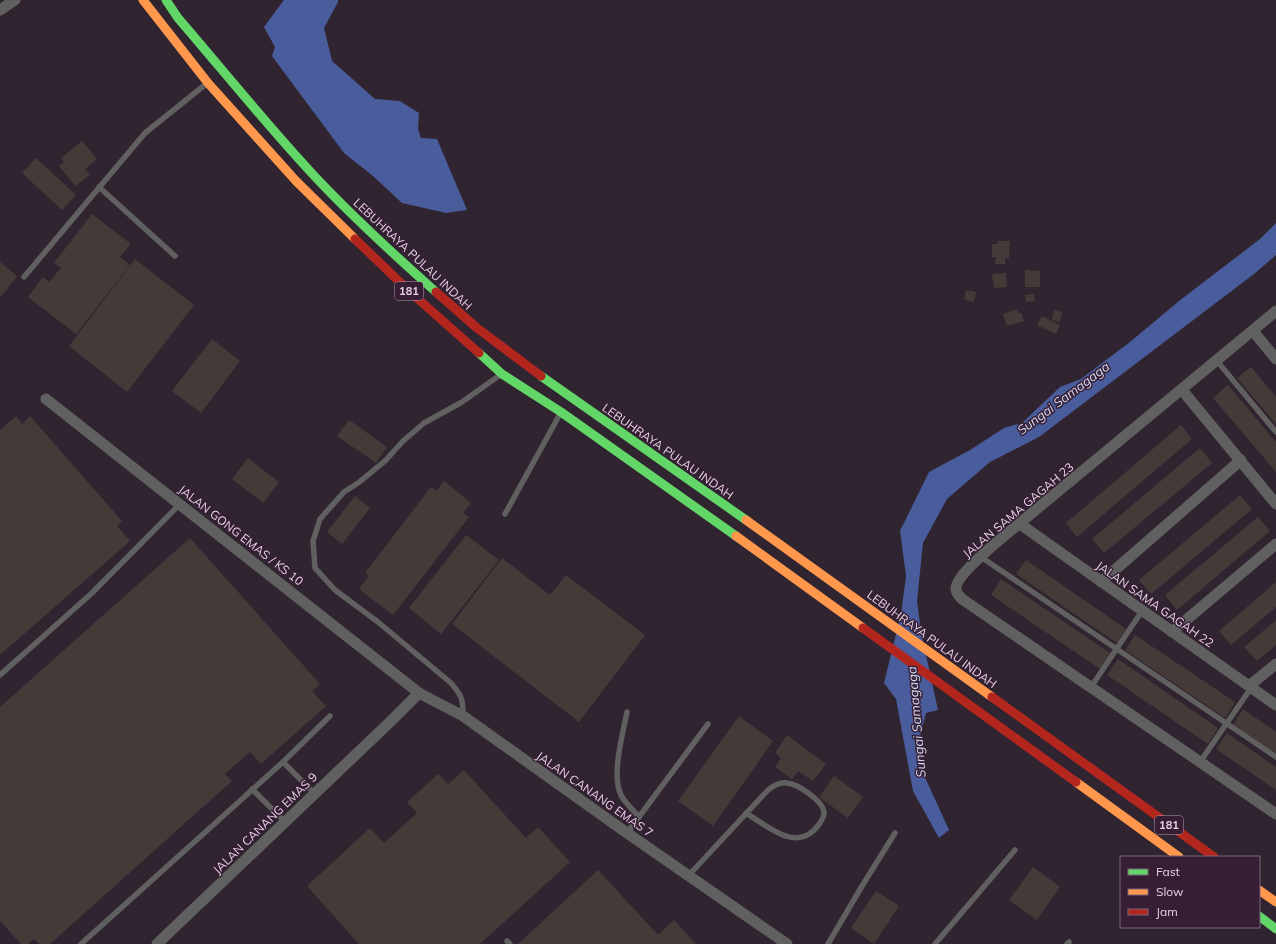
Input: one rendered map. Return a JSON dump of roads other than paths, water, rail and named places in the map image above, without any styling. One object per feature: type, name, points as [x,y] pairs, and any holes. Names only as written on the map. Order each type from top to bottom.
[{"type":"main road","name":"181","points":[[143,0],[208,82],[296,181],[409,291],[502,374],[561,412],[724,528],[1178,856]]},
{"type":"main road","name":"LEBUHRAYA PULAU INDAH","points":[[166,0],[178,18],[307,168],[353,215],[439,296],[477,328],[560,390],[738,514],[1213,856]]},
{"type":"main road","points":[[1260,889],[1276,896]]},
{"type":"main road","points":[[1260,890],[1276,902]]},
{"type":"main road","points":[[1260,917],[1276,929]]},
{"type":"street","points":[[0,10],[15,0]]},
{"type":"street","name":"JALAN SAMA GAGAH 23","points":[[1276,311],[998,541],[966,572],[957,583],[956,588],[957,594],[969,604],[1276,814]]},
{"type":"street","points":[[1252,331],[1276,359]]},
{"type":"street","points":[[1182,390],[1276,504]]},
{"type":"street","name":"JALAN GONG EMAS / KS 10","points":[[46,399],[420,692]]},
{"type":"street","points":[[1101,582],[1241,460]]},
{"type":"street","name":"JALAN SAMA GAGAH 22","points":[[1020,524],[1276,705]]},
{"type":"street","points":[[1172,632],[1276,544]]},
{"type":"street","points":[[1250,687],[1276,664]]},
{"type":"street","name":"JALAN CANANG EMAS 7","points":[[420,692],[463,716],[627,833],[787,944]]},
{"type":"street","name":"JALAN CANANG EMAS 9","points":[[156,944],[391,722],[420,692]]},
{"type":"lane","points":[[24,277],[145,133],[208,82]]},
{"type":"lane","points":[[99,187],[176,256]]},
{"type":"lane","points":[[1217,361],[1276,432]]},
{"type":"lane","points":[[463,716],[463,700],[451,683],[378,622],[334,590],[315,568],[313,542],[320,519],[344,492],[358,484],[386,460],[403,441],[424,422],[462,402],[502,374]]},
{"type":"lane","points":[[505,514],[561,412]]},
{"type":"lane","points":[[0,674],[92,593],[180,504]]},
{"type":"lane","points":[[981,557],[1276,757]]},
{"type":"lane","points":[[1091,688],[1142,611]]},
{"type":"lane","points":[[1200,762],[1227,724],[1250,687]]},
{"type":"lane","points":[[627,712],[618,759],[618,781],[621,794],[639,817]]},
{"type":"lane","points":[[81,944],[283,762],[330,716]]},
{"type":"lane","points":[[627,833],[708,724]]},
{"type":"lane","points":[[283,762],[315,794]]},
{"type":"lane","points":[[689,875],[746,813],[768,790],[776,785],[787,783],[800,787],[821,804],[824,810],[824,816],[818,826],[809,834],[797,838],[784,836],[746,813]]},
{"type":"lane","points":[[252,789],[285,822]]},
{"type":"lane","points":[[828,944],[895,833]]},
{"type":"lane","points":[[935,944],[1015,850]]},
{"type":"water","points":[[284,0],[338,0],[324,28],[332,61],[375,99],[400,101],[419,113],[418,129],[421,138],[437,139],[467,210],[446,213],[402,203],[373,176],[344,153],[272,56],[275,47],[264,27]]},
{"type":"water","name":"Sungai Samagaga","points":[[1276,223],[1276,255],[1254,274],[1039,437],[990,462],[947,499],[923,543],[917,601],[921,632],[938,710],[926,713],[920,736],[923,773],[949,830],[939,838],[913,791],[896,699],[884,683],[901,614],[906,576],[900,531],[929,472],[970,450],[1004,428],[1022,423],[1060,387],[1081,379],[1130,342],[1179,301],[1260,239]]}]
